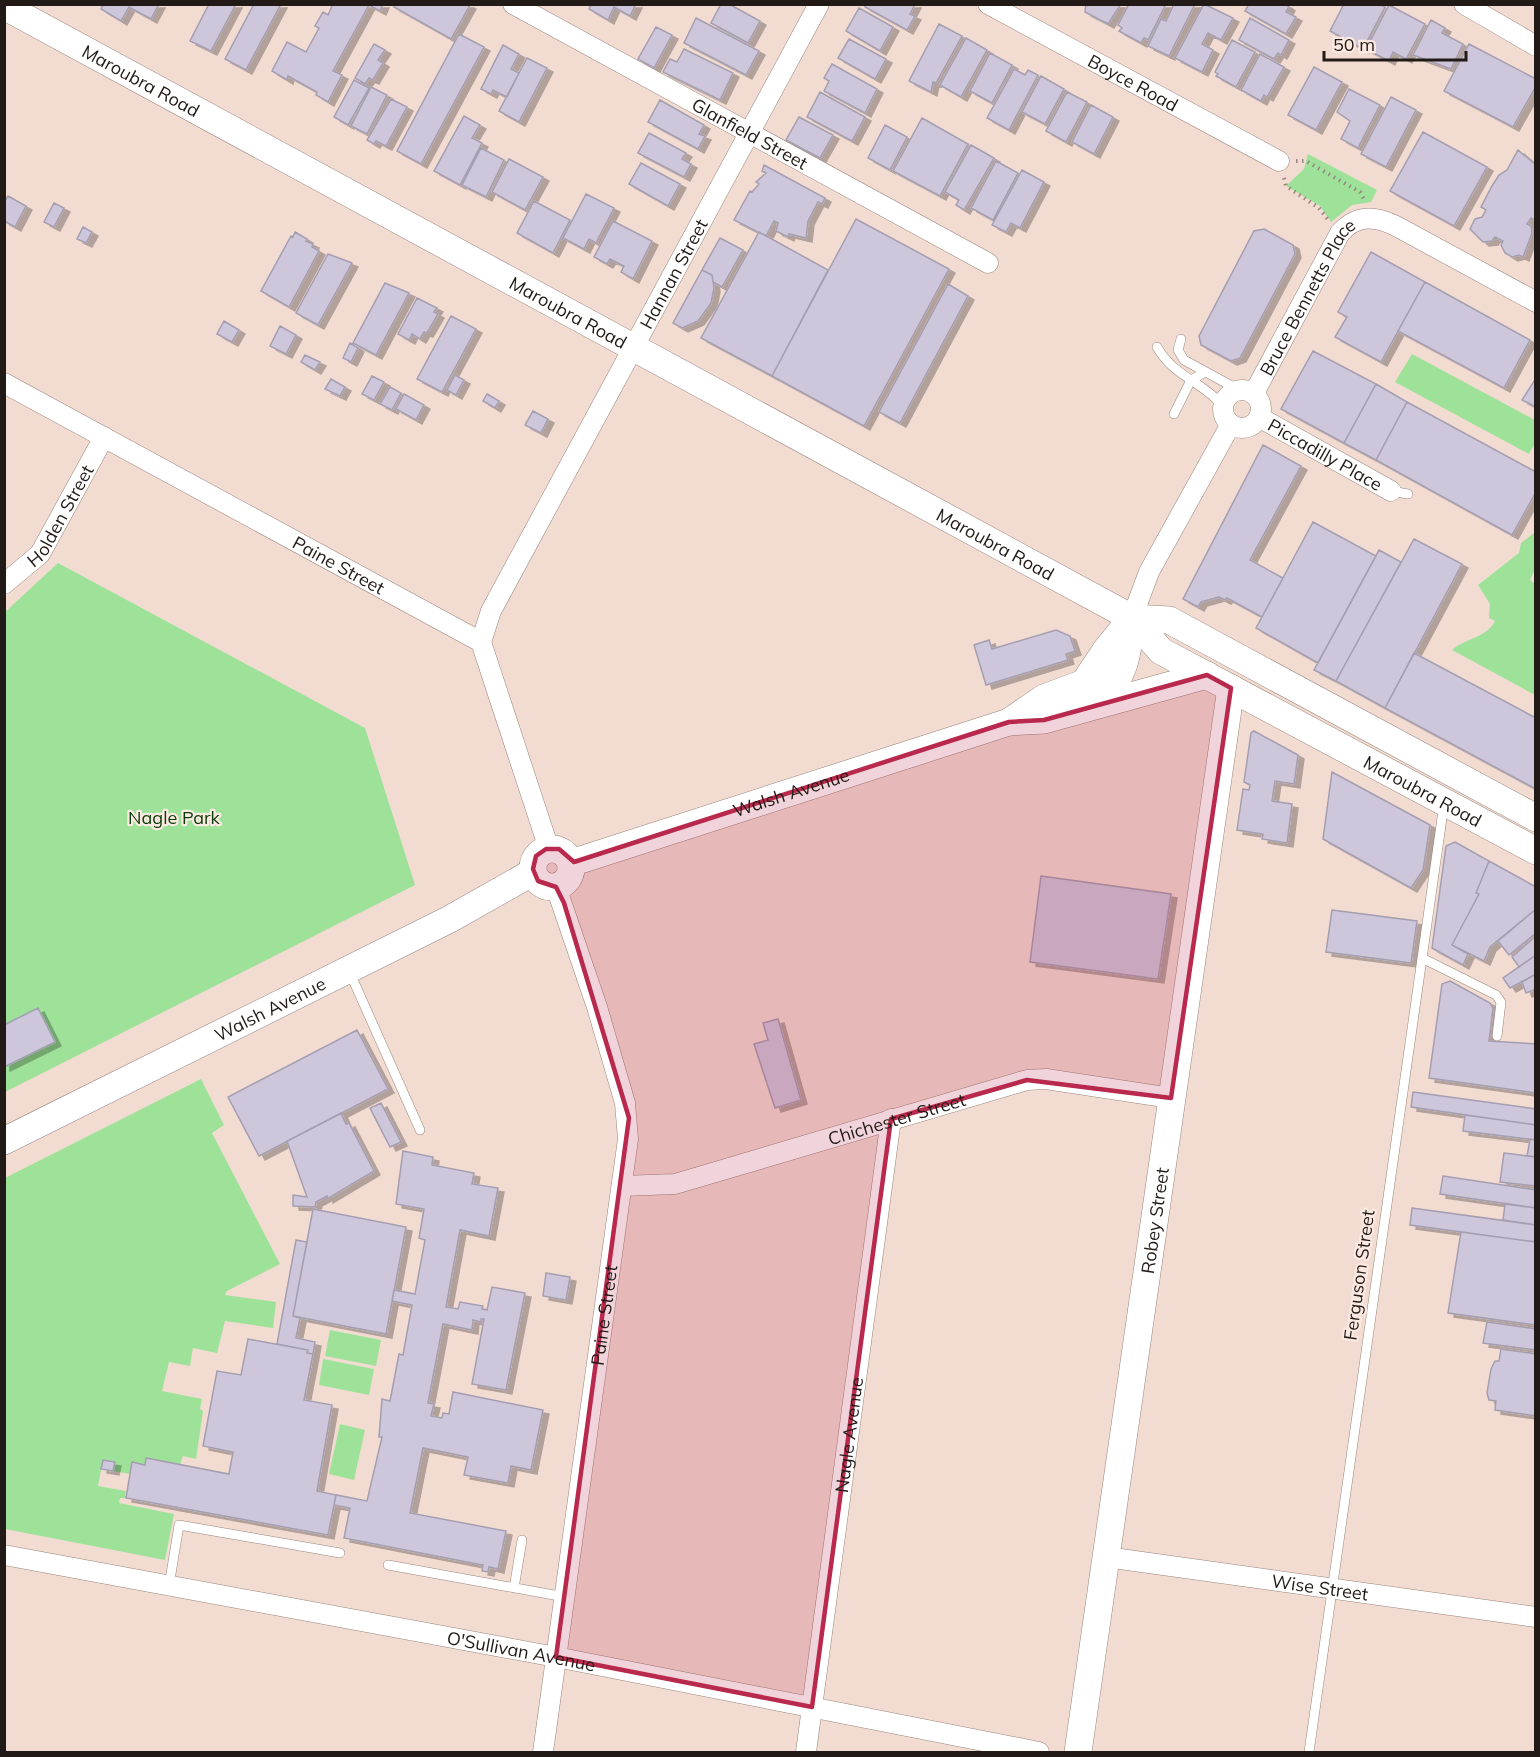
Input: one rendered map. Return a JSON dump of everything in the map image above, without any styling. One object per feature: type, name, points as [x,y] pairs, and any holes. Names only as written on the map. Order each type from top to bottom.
[{"type":"street","name":"Glanfield Street","points":[[513,4],[988,263]]},
{"type":"street","name":"Hannan Street","points":[[481,642],[491,611],[632,346],[819,4]]},
{"type":"street","name":"Boyce Road","points":[[988,4],[1279,161]]},
{"type":"street","points":[[1464,4],[1536,46]]},
{"type":"street","name":"Maroubra Road","points":[[4,6],[1132,618],[1155,648],[1536,851]]},
{"type":"street","points":[[1373,217],[1396,226],[1536,302]]},
{"type":"street","name":"Bruce Bennetts Place","points":[[1246,392],[1340,233],[1354,221],[1373,217]]},
{"type":"street","name":"Paine Street","points":[[4,383],[481,642]]},
{"type":"street","points":[[1100,704],[1116,684],[1126,661],[1132,618],[1149,572],[1227,415],[1229,395],[1246,392],[1262,407],[1259,417],[1247,427],[1227,415]]},
{"type":"street","name":"Piccadilly Place","points":[[1259,417],[1400,493]]},
{"type":"street","name":"Holden Street","points":[[4,584],[40,554],[104,437]]},
{"type":"street","name":"Maroubra Road","points":[[1132,618],[1169,620],[1536,818]]},
{"type":"street","name":"Walsh Avenue","points":[[1009,722],[1044,698],[1084,682],[1132,618]]},
{"type":"street","points":[[481,642],[560,856],[571,875],[562,885],[556,887],[543,885],[533,872],[536,856],[560,856]]},
{"type":"street","name":"Walsh Avenue","points":[[560,856],[1009,722],[1044,720],[1207,675]]},
{"type":"street","name":"Robey Street","points":[[1078,1752],[1231,688]]},
{"type":"street","name":"Walsh Avenue","points":[[4,1141],[348,970],[533,872]]},
{"type":"street","name":"Paine Street","points":[[543,1752],[622,1186],[629,1118],[597,1006],[556,887]]},
{"type":"street","name":"Chichester Street","points":[[622,1186],[675,1184],[1028,1080],[1046,1079],[1171,1098]]},
{"type":"street","name":"Nagle Avenue","points":[[806,1752],[891,1119]]},
{"type":"street","name":"O'Sullivan Avenue","points":[[4,1555],[556,1658],[1039,1752]]},
{"type":"street","name":"Wise Street","points":[[1106,1557],[1536,1617]]},
{"type":"lane","points":[[1181,339],[1180,355],[1206,372],[1246,392]]},
{"type":"lane","points":[[1156,347],[1169,365],[1210,393],[1227,415]]},
{"type":"lane","points":[[1174,414],[1191,380],[1206,372]]},
{"type":"lane","name":"Ferguson Street","points":[[1309,1752],[1445,802]]},
{"type":"lane","points":[[1422,958],[1496,995],[1501,1002],[1497,1036]]},
{"type":"lane","points":[[348,970],[420,1130]]},
{"type":"lane","points":[[169,1586],[179,1525],[340,1553]]},
{"type":"lane","points":[[514,1588],[522,1540]]},
{"type":"lane","points":[[388,1565],[565,1597]]},
{"type":"path","points":[[1340,233],[1319,208],[1286,186],[1279,161],[1305,161],[1360,192],[1373,217]]},
{"type":"highlighted area","points":[[1207,675],[1231,688],[1171,1098],[1027,1080],[891,1119],[812,1707],[556,1657],[629,1118],[564,903],[556,887],[538,881],[533,869],[536,856],[546,849],[559,849],[574,862],[1009,722],[1044,720]]},
{"type":"green space","points":[[1308,154],[1377,190],[1371,202],[1352,205],[1331,222],[1320,206],[1286,186],[1304,169]]},
{"type":"green space","points":[[1412,354],[1535,420],[1535,443],[1529,454],[1395,382]]},
{"type":"green space","points":[[1535,532],[1535,569],[1530,580],[1536,585],[1535,695],[1452,650],[1481,635],[1491,627],[1495,621],[1489,618],[1490,604],[1478,585],[1519,553],[1521,543]]},
{"type":"green space","name":"Nagle Park","points":[[58,563],[365,728],[415,885],[5,1092],[5,612]]},
{"type":"green space","points":[[201,1079],[224,1125],[212,1133],[280,1264],[227,1291],[225,1295],[276,1302],[273,1328],[225,1321],[217,1353],[193,1348],[190,1366],[169,1362],[162,1391],[202,1399],[200,1409],[203,1411],[196,1459],[183,1456],[180,1465],[147,1458],[145,1465],[132,1463],[130,1474],[113,1471],[114,1462],[103,1460],[98,1486],[126,1491],[125,1498],[120,1498],[119,1503],[174,1514],[165,1560],[5,1529],[5,1178]]},
{"type":"green space","points":[[330,1330],[381,1340],[376,1366],[325,1356]]},
{"type":"green space","points":[[323,1359],[374,1369],[369,1395],[319,1385]]},
{"type":"green space","points":[[340,1424],[365,1430],[354,1480],[329,1474]]},
{"type":"building","points":[[103,4],[159,4],[151,19],[129,7],[121,21],[101,9]]},
{"type":"building","points":[[209,4],[236,4],[211,51],[190,41]]},
{"type":"building","points":[[254,4],[281,4],[246,70],[225,59]]},
{"type":"building","points":[[333,4],[383,4],[380,11],[369,5],[333,71],[342,75],[328,102],[316,95],[317,92],[288,76],[287,80],[272,71],[287,42],[306,52],[319,28],[315,26],[323,12],[328,15]]},
{"type":"building","points":[[396,4],[470,5],[451,39],[394,7]]},
{"type":"building","points":[[591,4],[636,4],[630,16],[614,7],[608,20],[589,9]]},
{"type":"building","points":[[721,4],[729,4],[760,21],[748,43],[711,23]]},
{"type":"building","points":[[866,4],[915,4],[910,14],[915,16],[907,30],[865,7]]},
{"type":"building","points":[[1086,4],[1121,4],[1108,24],[1085,12]]},
{"type":"building","points":[[1129,4],[1166,4],[1148,40],[1144,38],[1141,43],[1119,31],[1122,28],[1118,25]]},
{"type":"building","points":[[1174,4],[1195,4],[1169,56],[1148,46],[1161,19],[1166,21]]},
{"type":"building","points":[[1204,4],[1233,18],[1221,40],[1208,33],[1202,44],[1213,50],[1202,72],[1175,58]]},
{"type":"building","points":[[1249,4],[1285,4],[1289,7],[1286,12],[1296,17],[1286,34],[1245,11]]},
{"type":"building","points":[[1344,4],[1379,4],[1385,7],[1363,49],[1330,31]]},
{"type":"building","points":[[1389,5],[1425,24],[1406,59],[1393,52],[1389,61],[1366,49]]},
{"type":"building","points":[[859,8],[893,27],[880,51],[846,31]]},
{"type":"building","points":[[696,18],[759,51],[746,75],[684,43]]},
{"type":"building","points":[[1250,18],[1289,40],[1281,55],[1278,53],[1274,59],[1239,40]]},
{"type":"building","points":[[1431,20],[1445,28],[1442,33],[1463,44],[1451,69],[1413,55]]},
{"type":"building","points":[[939,24],[962,36],[936,83],[933,82],[931,92],[909,81]]},
{"type":"building","points":[[656,27],[672,35],[654,68],[638,59]]},
{"type":"building","points":[[459,34],[484,47],[421,164],[397,151]]},
{"type":"building","points":[[966,38],[987,50],[961,97],[940,85]]},
{"type":"building","points":[[849,39],[886,59],[875,79],[838,58]]},
{"type":"building","points":[[1232,40],[1255,52],[1236,87],[1216,76],[1218,74],[1215,72]]},
{"type":"building","points":[[374,44],[385,50],[378,60],[383,63],[373,80],[369,78],[365,84],[355,78]]},
{"type":"building","points":[[1469,44],[1536,79],[1536,86],[1513,127],[1444,91]]},
{"type":"building","points":[[503,45],[519,54],[511,69],[519,73],[507,97],[493,90],[491,94],[481,89]]},
{"type":"building","points":[[684,49],[733,73],[720,100],[663,72],[670,59],[677,62]]},
{"type":"building","points":[[990,53],[1012,65],[992,103],[970,91]]},
{"type":"building","points":[[1260,54],[1284,67],[1267,97],[1264,95],[1261,101],[1241,90]]},
{"type":"building","points":[[527,58],[547,68],[519,122],[499,111]]},
{"type":"building","points":[[832,64],[877,89],[865,113],[824,91],[829,81],[824,78]]},
{"type":"building","points":[[1314,67],[1342,82],[1316,130],[1288,115]]},
{"type":"building","points":[[1014,69],[1025,75],[1028,70],[1038,75],[1009,130],[987,118]]},
{"type":"building","points":[[1041,76],[1064,89],[1045,124],[1022,112]]},
{"type":"building","points":[[354,80],[369,88],[348,125],[334,117]]},
{"type":"building","points":[[371,87],[387,95],[367,134],[351,126]]},
{"type":"building","points":[[1349,89],[1380,105],[1358,148],[1341,139],[1350,121],[1337,112]]},
{"type":"building","points":[[820,92],[865,117],[852,141],[807,117]]},
{"type":"building","points":[[1067,92],[1087,102],[1066,142],[1046,131]]},
{"type":"building","points":[[1391,97],[1416,110],[1386,167],[1361,154]]},
{"type":"building","points":[[391,99],[407,107],[386,146],[376,141],[374,144],[367,140]]},
{"type":"building","points":[[660,100],[704,125],[699,134],[705,136],[698,149],[648,122]]},
{"type":"building","points":[[1091,105],[1113,117],[1094,154],[1072,142]]},
{"type":"building","points":[[464,116],[480,125],[472,138],[482,143],[460,185],[434,171]]},
{"type":"building","points":[[799,117],[833,135],[820,158],[786,140]]},
{"type":"building","points":[[922,118],[968,144],[940,196],[893,171]]},
{"type":"building","points":[[885,125],[907,137],[890,170],[868,158]]},
{"type":"building","points":[[1423,132],[1487,167],[1454,226],[1390,191]]},
{"type":"building","points":[[649,133],[686,153],[682,159],[691,164],[684,177],[638,153]]},
{"type":"building","points":[[971,145],[994,158],[964,210],[956,205],[959,200],[945,192]]},
{"type":"building","points":[[481,148],[504,160],[486,197],[462,185]]},
{"type":"building","points":[[1518,150],[1536,165],[1536,221],[1531,218],[1527,224],[1531,226],[1532,233],[1523,257],[1519,255],[1512,257],[1505,253],[1501,245],[1503,241],[1495,237],[1492,241],[1483,242],[1470,229],[1475,219],[1482,217],[1486,210],[1481,207],[1492,186],[1499,175],[1507,170]]},
{"type":"building","points":[[509,159],[543,177],[525,210],[492,192]]},
{"type":"building","points":[[996,161],[1018,173],[993,220],[971,208]]},
{"type":"building","points":[[641,163],[680,184],[668,206],[629,184]]},
{"type":"building","points":[[764,165],[825,198],[822,204],[818,202],[808,221],[806,238],[789,234],[788,237],[776,231],[778,223],[774,221],[766,236],[734,220],[750,191],[752,192],[759,184],[756,182],[766,173],[762,171]]},
{"type":"building","points":[[1022,170],[1044,182],[1020,228],[1011,223],[1006,232],[992,225]]},
{"type":"building","points":[[586,194],[614,208],[596,243],[589,239],[584,249],[563,238]]},
{"type":"building","points":[[8,196],[26,206],[15,227],[4,221],[4,203]]},
{"type":"building","points":[[534,201],[570,220],[553,253],[517,233]]},
{"type":"building","points":[[54,203],[64,208],[54,227],[44,222]]},
{"type":"building","points":[[856,219],[949,269],[864,426],[772,376]]},
{"type":"building","points":[[613,221],[652,241],[633,279],[621,272],[624,266],[610,259],[607,264],[594,257]]},
{"type":"building","points":[[83,227],[92,232],[86,243],[77,239]]},
{"type":"building","points":[[1264,229],[1293,245],[1295,254],[1240,358],[1231,361],[1201,345],[1199,336],[1254,231]]},
{"type":"building","points":[[295,232],[307,239],[306,241],[313,244],[312,247],[319,251],[289,307],[261,291]]},
{"type":"building","points":[[759,232],[828,270],[772,376],[701,338]]},
{"type":"building","points":[[720,238],[743,250],[722,287],[713,282],[712,275],[702,270]]},
{"type":"building","points":[[1371,252],[1425,282],[1381,362],[1335,337],[1347,317],[1338,312]]},
{"type":"building","points":[[328,254],[352,263],[318,325],[296,313]]},
{"type":"building","points":[[702,270],[712,275],[714,288],[711,303],[698,321],[682,328],[673,323]]},
{"type":"building","points":[[1425,282],[1530,340],[1504,388],[1398,331]]},
{"type":"building","points":[[385,283],[409,293],[376,355],[353,343]]},
{"type":"building","points":[[948,284],[968,296],[900,423],[879,412]]},
{"type":"building","points":[[417,298],[437,308],[434,312],[438,314],[427,333],[424,332],[420,339],[412,334],[409,340],[398,334]]},
{"type":"building","points":[[451,316],[476,329],[442,392],[417,379]]},
{"type":"building","points":[[224,321],[239,330],[232,342],[217,334]]},
{"type":"building","points":[[280,326],[296,335],[286,354],[270,346]]},
{"type":"building","points":[[350,343],[358,348],[351,362],[343,358]]},
{"type":"building","points":[[1313,351],[1376,384],[1344,443],[1281,409]]},
{"type":"building","points":[[305,355],[320,362],[315,370],[301,362]]},
{"type":"building","points":[[455,375],[464,380],[456,395],[447,390]]},
{"type":"building","points":[[372,376],[384,382],[374,400],[362,394]]},
{"type":"building","points":[[1536,378],[1536,407],[1522,400]]},
{"type":"building","points":[[331,379],[345,387],[340,396],[325,389]]},
{"type":"building","points":[[1376,384],[1407,402],[1376,460],[1344,443]]},
{"type":"building","points":[[390,387],[401,393],[392,410],[380,404]]},
{"type":"building","points":[[404,394],[424,405],[416,420],[396,409]]},
{"type":"building","points":[[487,394],[499,401],[495,408],[483,401]]},
{"type":"building","points":[[1407,402],[1536,472],[1536,492],[1512,535],[1376,460]]},
{"type":"building","points":[[533,411],[548,419],[541,433],[525,425]]},
{"type":"building","points":[[1263,445],[1301,466],[1250,560],[1283,578],[1262,617],[1227,598],[1225,600],[1219,597],[1201,602],[1198,607],[1183,599]]},
{"type":"building","points":[[1313,522],[1376,556],[1318,663],[1256,628]]},
{"type":"building","points":[[1414,539],[1462,564],[1385,708],[1336,681]]},
{"type":"building","points":[[1379,550],[1401,562],[1336,681],[1314,670]]},
{"type":"building","points":[[1056,630],[1070,636],[1075,651],[1066,654],[1068,660],[986,685],[974,645],[989,640],[992,649]]},
{"type":"building","points":[[1414,653],[1536,718],[1536,789],[1385,708]]},
{"type":"building","points":[[1254,731],[1298,755],[1294,784],[1275,781],[1272,801],[1292,804],[1287,843],[1262,839],[1263,834],[1237,830],[1243,789],[1249,790],[1250,785],[1244,782],[1251,733]]},
{"type":"building","points":[[1332,772],[1430,825],[1423,870],[1411,888],[1323,839]]},
{"type":"building","points":[[1455,842],[1489,861],[1476,893],[1479,894],[1452,945],[1468,954],[1463,965],[1432,948],[1446,846]]},
{"type":"building","points":[[1489,861],[1536,887],[1536,909],[1490,947],[1484,961],[1452,945],[1479,894],[1476,893]]},
{"type":"building","points":[[1041,876],[1171,894],[1158,979],[1030,962]]},
{"type":"building","points":[[1536,909],[1536,933],[1509,955],[1498,941]]},
{"type":"building","points":[[1332,910],[1417,921],[1411,963],[1326,952]]},
{"type":"building","points":[[1536,936],[1536,955],[1519,967],[1512,957]]},
{"type":"building","points":[[1536,955],[1536,974],[1510,988],[1503,978]]},
{"type":"building","points":[[1536,974],[1536,989],[1526,993],[1522,982]]},
{"type":"building","points":[[1450,981],[1490,1003],[1493,1008],[1489,1041],[1536,1044],[1536,1093],[1429,1078],[1442,984]]},
{"type":"building","points":[[38,1008],[55,1042],[4,1067],[4,1025]]},
{"type":"building","points":[[778,1019],[801,1100],[775,1108],[754,1044],[768,1040],[763,1023]]},
{"type":"building","points":[[357,1030],[388,1089],[259,1156],[228,1097]]},
{"type":"building","points":[[1413,1092],[1536,1109],[1536,1125],[1411,1107]]},
{"type":"building","points":[[381,1103],[401,1142],[390,1147],[370,1108]]},
{"type":"building","points":[[341,1113],[346,1124],[349,1123],[374,1171],[327,1199],[327,1196],[316,1202],[315,1207],[293,1206],[293,1195],[307,1197],[287,1141]]},
{"type":"building","points":[[1465,1115],[1536,1125],[1536,1140],[1463,1131]]},
{"type":"building","points":[[1530,1139],[1536,1140],[1536,1157],[1527,1156]]},
{"type":"building","points":[[403,1151],[433,1157],[432,1165],[474,1173],[472,1184],[498,1188],[489,1236],[460,1230],[446,1307],[458,1309],[460,1302],[483,1306],[482,1309],[487,1310],[492,1287],[525,1293],[506,1390],[472,1384],[484,1319],[481,1319],[481,1322],[473,1320],[472,1330],[443,1324],[428,1403],[434,1404],[431,1416],[442,1418],[443,1413],[449,1414],[453,1392],[543,1410],[531,1470],[511,1466],[508,1483],[464,1475],[468,1457],[423,1448],[410,1513],[506,1531],[498,1569],[489,1567],[488,1572],[482,1571],[483,1565],[344,1538],[350,1508],[334,1505],[336,1495],[367,1501],[382,1437],[379,1437],[382,1399],[390,1401],[399,1354],[403,1355],[412,1305],[392,1301],[394,1290],[415,1294],[425,1240],[419,1238],[424,1209],[396,1204]]},
{"type":"building","points":[[1504,1153],[1536,1157],[1536,1186],[1500,1182]]},
{"type":"building","points":[[1443,1176],[1536,1190],[1536,1208],[1440,1194]]},
{"type":"building","points":[[1505,1204],[1536,1208],[1536,1225],[1503,1220]]},
{"type":"building","points":[[1412,1208],[1536,1225],[1536,1242],[1410,1225]]},
{"type":"building","points":[[313,1209],[406,1227],[386,1334],[293,1316]]},
{"type":"building","points":[[1461,1232],[1536,1242],[1536,1325],[1448,1313]]},
{"type":"building","points":[[296,1240],[307,1242],[293,1316],[300,1318],[296,1338],[315,1342],[313,1354],[307,1353],[308,1350],[277,1344]]},
{"type":"building","points":[[546,1273],[570,1277],[566,1300],[543,1296]]},
{"type":"building","points":[[1487,1322],[1536,1329],[1536,1350],[1483,1343]]},
{"type":"building","points":[[248,1339],[308,1350],[307,1353],[313,1354],[304,1400],[332,1405],[317,1491],[336,1495],[328,1535],[126,1498],[132,1462],[145,1465],[146,1458],[229,1474],[233,1452],[203,1446],[217,1371],[241,1375]]},
{"type":"building","points":[[1501,1349],[1536,1354],[1536,1416],[1495,1410],[1496,1401],[1489,1400],[1487,1393],[1491,1369],[1495,1361],[1499,1361]]},
{"type":"building","points":[[103,1460],[115,1462],[113,1471],[101,1469]]}]
